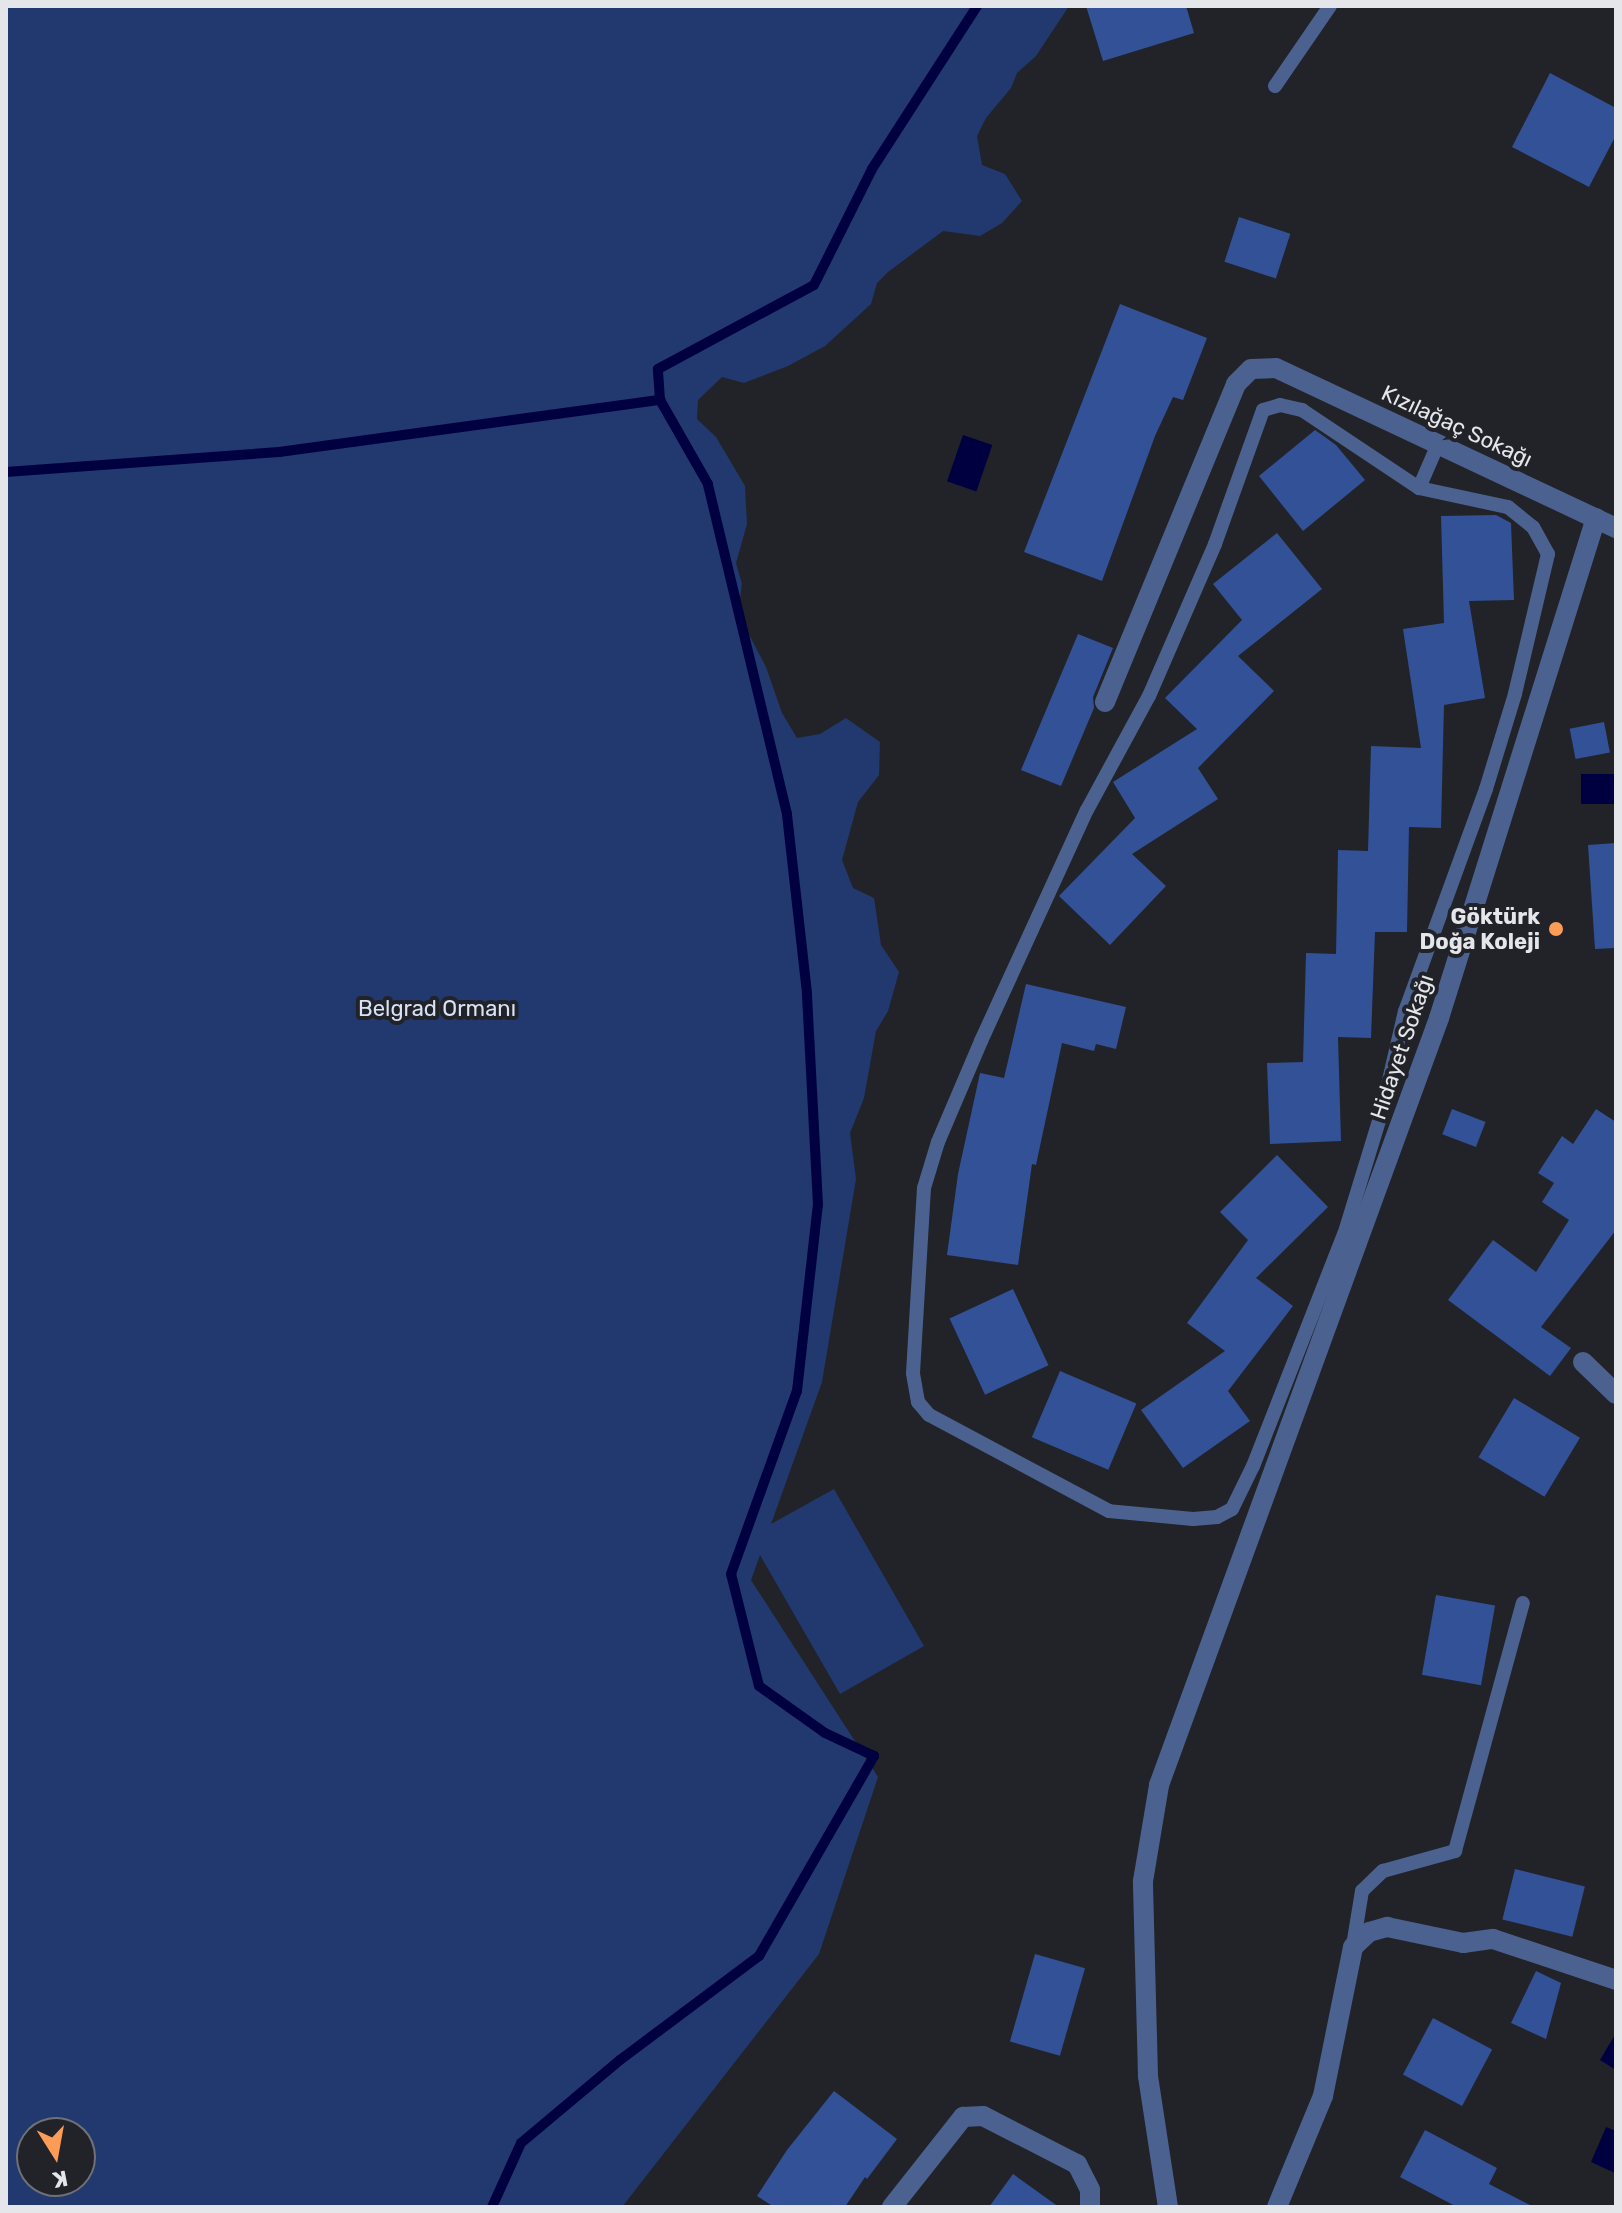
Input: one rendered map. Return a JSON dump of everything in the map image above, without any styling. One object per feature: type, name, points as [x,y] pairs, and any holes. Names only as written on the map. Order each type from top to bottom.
[{"type":"street","name":"Kızılağaç Sokağı","points":[[1105,702],[1236,384],[1251,369],[1276,368],[1616,528]]},
{"type":"street","name":"Hidayet Sokağı","points":[[1168,2207],[1148,2076],[1143,1881],[1159,1785],[1439,1018],[1596,518]]},
{"type":"street","points":[[1583,1362],[1616,1394]]},
{"type":"street","points":[[1277,2207],[1323,2096],[1353,1947],[1369,1932],[1387,1927],[1463,1943],[1493,1939],[1616,1980]]},
{"type":"street","points":[[892,2207],[963,2117],[983,2116],[1077,2164],[1090,2190],[1090,2207]]},
{"type":"lane","points":[[1275,86],[1330,6]]},
{"type":"lane","points":[[1280,405],[1302,410],[1419,488],[1508,507],[1533,527],[1548,554],[1515,694],[1490,776],[1405,1011],[1382,1111],[1346,1229],[1253,1466],[1232,1509],[1217,1517],[1193,1519],[1109,1511],[929,1415],[918,1402],[913,1373],[924,1188],[938,1142],[981,1041],[1087,810],[1149,696],[1215,544],[1263,410],[1280,405]]},
{"type":"lane","points":[[1419,488],[1438,444]]},
{"type":"lane","points":[[1353,1947],[1362,1891],[1383,1871],[1455,1851],[1523,1603]]},
{"type":"green space","name":"Belgrad Ormanı","points":[[6,6],[1069,6],[1036,56],[1017,73],[1011,88],[986,118],[977,136],[982,165],[1005,174],[1022,201],[1002,223],[980,236],[943,231],[888,272],[877,283],[871,304],[825,346],[788,366],[744,383],[722,377],[698,400],[697,419],[716,437],[745,486],[747,524],[736,563],[742,584],[739,605],[744,625],[766,667],[782,713],[797,738],[820,734],[846,718],[880,742],[879,775],[858,802],[842,860],[853,888],[874,898],[881,945],[899,972],[888,1011],[876,1031],[864,1098],[850,1133],[856,1179],[822,1382],[771,1524],[834,1489],[924,1646],[840,1694],[760,1555],[751,1580],[878,1777],[819,1954],[622,2207],[6,2207]]},
{"type":"shaded area","points":[[963,435],[992,445],[976,491],[947,481]]},
{"type":"shaded area","points":[[1581,774],[1616,774],[1616,804],[1581,804]]},
{"type":"shaded area","points":[[1616,2033],[1616,2070],[1600,2060]]},
{"type":"shaded area","points":[[1606,2127],[1616,2131],[1615,2173],[1591,2162]]},
{"type":"building","points":[[1086,6],[1186,6],[1194,33],[1103,61]]},
{"type":"building","points":[[1550,73],[1616,108],[1616,135],[1589,187],[1512,147]]},
{"type":"building","points":[[1239,217],[1290,234],[1276,278],[1224,262]]},
{"type":"building","points":[[1120,304],[1207,338],[1183,400],[1173,397],[1155,436],[1102,581],[1024,552]]},
{"type":"building","points":[[1315,430],[1336,445],[1365,480],[1303,531],[1259,476]]},
{"type":"building","points":[[1496,515],[1511,523],[1514,600],[1469,601],[1485,698],[1444,705],[1441,828],[1409,827],[1407,932],[1375,932],[1371,1038],[1338,1037],[1341,1141],[1270,1144],[1267,1063],[1303,1062],[1306,953],[1336,954],[1338,850],[1368,851],[1371,746],[1421,748],[1403,629],[1444,623],[1441,516]]},
{"type":"building","points":[[1277,533],[1322,589],[1238,656],[1274,691],[1198,768],[1218,799],[1132,854],[1166,886],[1110,945],[1059,896],[1135,818],[1113,782],[1197,729],[1165,698],[1242,620],[1213,584]]},
{"type":"building","points":[[1078,634],[1113,648],[1093,697],[1094,708],[1061,786],[1021,770]]},
{"type":"building","points":[[1604,722],[1610,752],[1576,759],[1570,729]]},
{"type":"building","name":"Göktürk Doğa Koleji","points":[[1616,843],[1616,948],[1595,949],[1588,845]]},
{"type":"building","points":[[1026,984],[1126,1007],[1116,1049],[1096,1044],[1094,1051],[1062,1043],[1036,1165],[1032,1164],[1018,1265],[947,1255],[958,1174],[980,1073],[1004,1078]]},
{"type":"building","points":[[1452,1109],[1486,1122],[1476,1147],[1442,1134]]},
{"type":"building","points":[[1596,1109],[1616,1122],[1616,1230],[1541,1327],[1571,1348],[1550,1376],[1448,1300],[1493,1240],[1536,1272],[1569,1220],[1542,1202],[1554,1183],[1538,1173],[1562,1136],[1573,1144]]},
{"type":"building","points":[[1277,1155],[1328,1207],[1256,1278],[1293,1306],[1228,1391],[1250,1421],[1183,1468],[1141,1410],[1225,1351],[1187,1323],[1248,1240],[1220,1212]]},
{"type":"building","points":[[1013,1289],[1048,1365],[985,1395],[950,1319]]},
{"type":"building","points":[[1060,1371],[1136,1403],[1108,1470],[1032,1437]]},
{"type":"building","points":[[1514,1398],[1580,1438],[1544,1497],[1478,1457]]},
{"type":"building","points":[[1436,1595],[1495,1605],[1481,1685],[1422,1675]]},
{"type":"building","points":[[1515,1869],[1585,1886],[1572,1937],[1502,1919]]},
{"type":"building","points":[[1035,1954],[1085,1968],[1060,2056],[1010,2041]]},
{"type":"building","points":[[1536,1971],[1561,1983],[1546,2039],[1511,2023]]},
{"type":"building","points":[[1433,2018],[1492,2049],[1462,2106],[1403,2075]]},
{"type":"building","points":[[834,2091],[897,2139],[845,2207],[774,2207],[757,2196],[787,2150]]},
{"type":"building","points":[[1425,2130],[1497,2168],[1489,2184],[1534,2207],[1457,2207],[1400,2177]]},
{"type":"building","points":[[1013,2174],[1059,2207],[989,2207]]},
{"type":"waterway","points":[[492,2207],[521,2143],[620,2060],[759,1956],[874,1756],[825,1733],[759,1686],[731,1574],[797,1391],[818,1205],[807,993],[787,814],[708,484],[660,400],[658,369],[814,285],[872,169],[977,6]]},
{"type":"waterway","points":[[6,472],[279,452],[660,400]]},
{"type":"place","name":"Göktürk Doğa Koleji","points":[[1556,929]]}]
